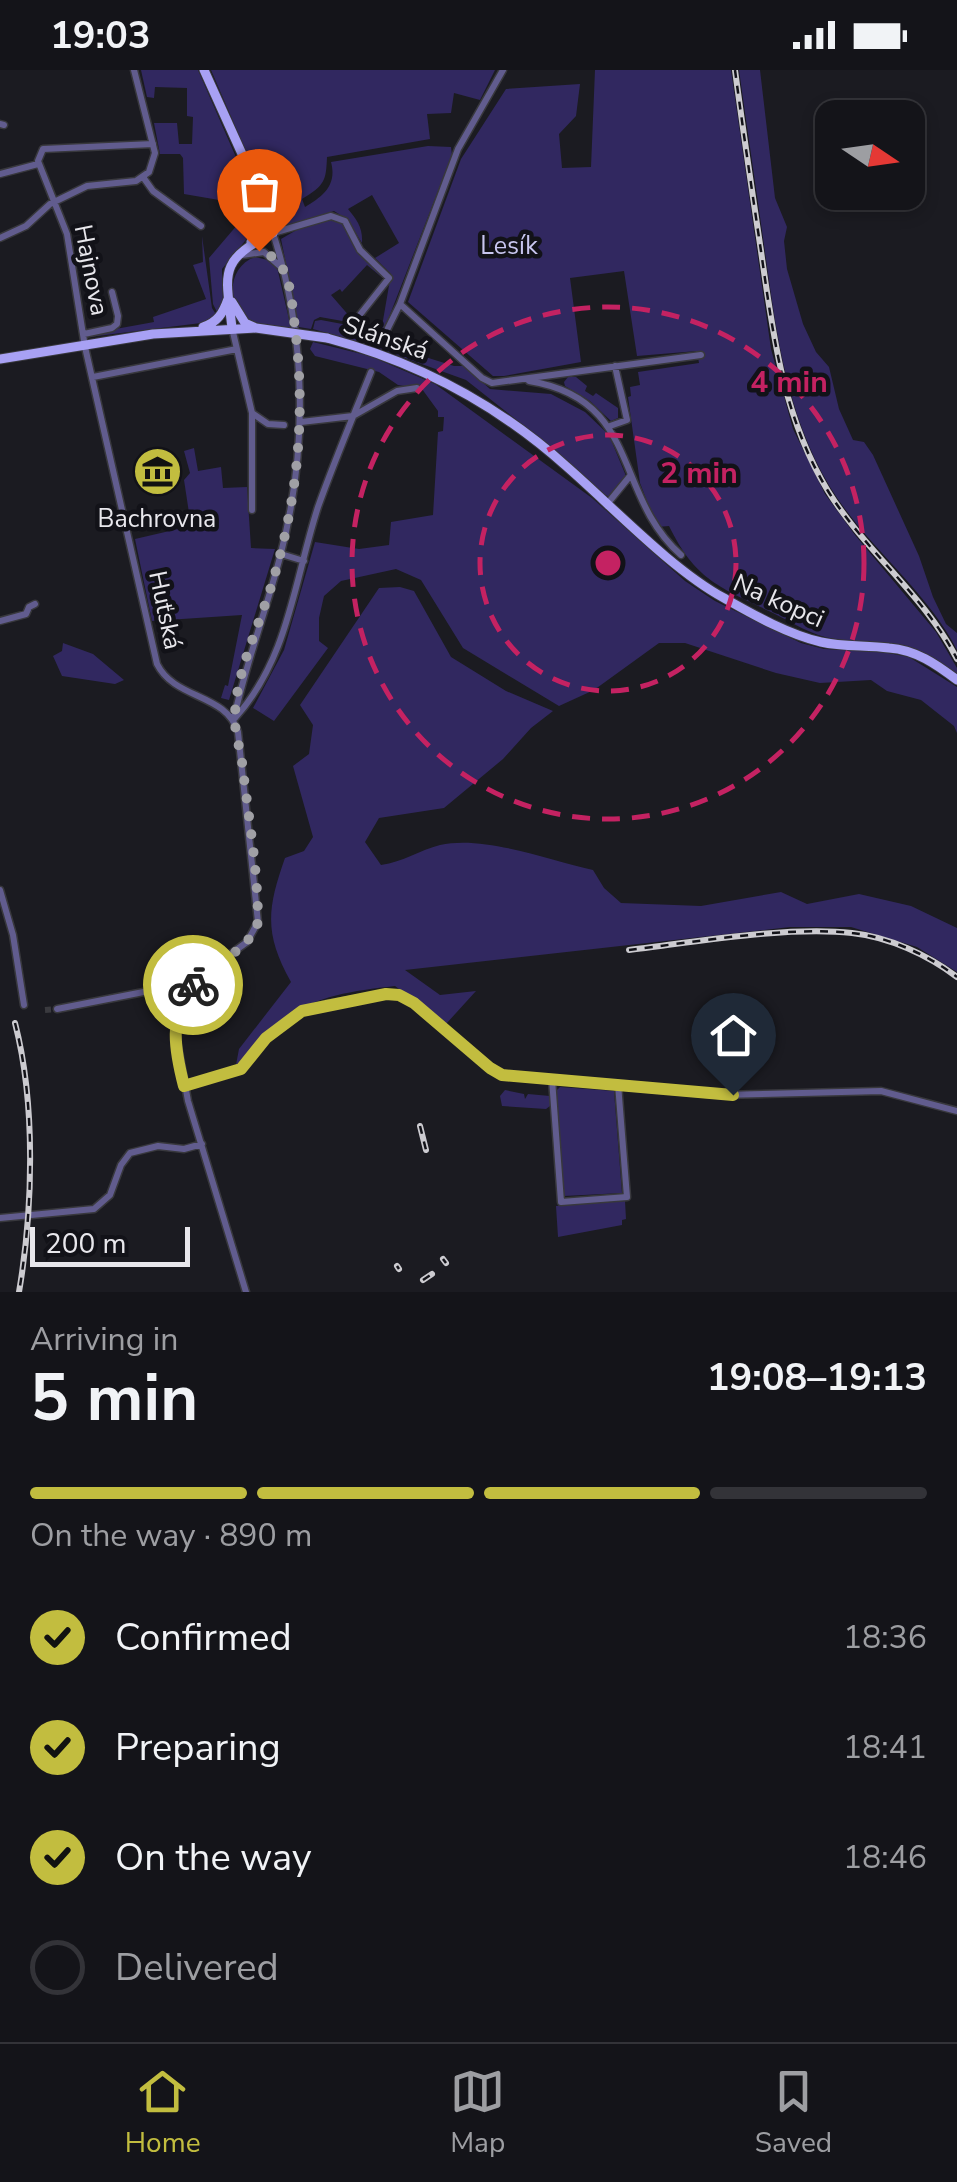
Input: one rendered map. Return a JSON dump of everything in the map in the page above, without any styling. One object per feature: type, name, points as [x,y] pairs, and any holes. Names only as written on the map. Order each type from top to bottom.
[{"type":"main road","points":[[204,70],[273,234],[239,255]]},
{"type":"main road","points":[[232,328],[227,275],[261,223],[249,173]]},
{"type":"main road","points":[[229,296],[238,316],[256,328]]},
{"type":"main road","points":[[197,330],[213,324],[229,296]]},
{"type":"main road","name":"Slánská","points":[[0,359],[197,330],[256,328],[327,338],[411,366],[468,394],[561,461],[608,503]]},
{"type":"main road","name":"Na kopci","points":[[608,503],[689,574],[718,595],[769,622],[820,642],[912,652],[957,680]]},
{"type":"street","points":[[0,238],[26,226],[55,201],[96,182],[129,182],[143,177],[152,165],[153,144],[134,70]]},
{"type":"street","points":[[246,1292],[184,1086],[175,1030],[180,1005],[188,992],[202,975],[247,942],[258,922],[234,720],[250,647],[281,554],[299,465],[300,422],[296,334],[286,274],[273,234],[331,216],[345,221],[360,250],[389,278],[355,320],[376,334],[386,334],[458,149],[503,70]]},
{"type":"street","points":[[0,174],[38,164],[42,149],[153,144]]},
{"type":"street","name":"Hajnova","points":[[38,164],[66,234],[85,347]]},
{"type":"street","points":[[143,177],[153,191],[202,226]]},
{"type":"street","points":[[239,255],[264,252],[276,259],[286,274]]},
{"type":"street","points":[[84,334],[117,324],[112,292]]},
{"type":"street","points":[[400,304],[485,381],[494,384],[702,354]]},
{"type":"street","points":[[232,328],[252,413],[252,510]]},
{"type":"street","name":"Huťská","points":[[85,347],[157,664],[171,684],[226,710],[234,720]]},
{"type":"street","points":[[92,377],[237,349]]},
{"type":"street","points":[[609,426],[627,420],[615,366]]},
{"type":"street","points":[[234,720],[282,642],[318,509],[371,372]]},
{"type":"street","points":[[561,390],[568,373]]},
{"type":"street","points":[[523,381],[561,390],[587,404],[609,426],[662,538],[681,556]]},
{"type":"street","name":"Slánská","points":[[300,422],[354,416],[397,390],[417,388]]},
{"type":"street","points":[[252,413],[268,424],[284,425]]},
{"type":"street","points":[[608,503],[630,476]]},
{"type":"street","points":[[281,554],[304,560]]},
{"type":"street","points":[[0,621],[26,614],[35,604]]},
{"type":"street","points":[[0,890],[13,935],[24,1005]]},
{"type":"street","points":[[57,1009],[170,987],[188,992]]},
{"type":"street","points":[[184,1086],[241,1069],[266,1038],[302,1011],[390,994],[414,1003],[495,1072],[720,1095],[882,1091],[957,1111]]},
{"type":"street","points":[[552,1080],[561,1202],[626,1196],[618,1084]]},
{"type":"street","points":[[0,1218],[94,1210],[110,1195],[130,1153],[158,1146],[184,1149],[202,1144]]},
{"type":"green space","points":[[141,70],[198,70],[256,203],[258,225],[222,269],[223,301],[218,314],[213,304],[209,258],[238,224],[232,223],[232,199],[184,194],[183,158],[180,154],[160,154],[154,123],[177,123],[179,144],[192,144],[193,117],[187,116],[187,88],[155,87],[154,98],[147,97]]},
{"type":"green space","points":[[211,70],[495,70],[480,100],[454,93],[451,113],[427,114],[430,139],[327,157],[323,182],[302,199],[305,207],[327,189],[332,177],[331,162],[428,146],[451,147],[452,155],[381,332],[391,274],[375,258],[399,243],[372,195],[348,209],[359,224],[362,243],[347,219],[334,211],[291,224],[277,224]]},
{"type":"green space","name":"Lesík","points":[[595,70],[731,70],[771,349],[793,429],[825,494],[936,632],[957,668],[957,676],[911,651],[827,637],[802,628],[737,596],[700,571],[669,526],[657,527],[640,483],[628,397],[630,387],[640,385],[638,372],[699,363],[697,351],[637,356],[624,271],[570,278],[581,362],[504,376],[493,376],[408,302],[461,159],[506,89],[580,84],[576,116],[559,134],[562,168],[591,167]]},
{"type":"green space","points":[[739,70],[760,70],[775,198],[787,227],[787,269],[803,324],[816,352],[829,367],[839,409],[853,440],[864,442],[873,455],[919,556],[933,597],[946,624],[957,633],[957,650],[929,607],[830,487],[802,429],[778,339]]},
{"type":"green space","points":[[331,219],[345,225],[360,252],[384,279],[367,265],[342,292],[340,289],[331,295],[351,318],[348,322],[320,317],[311,329],[299,327],[281,239],[300,228]]},
{"type":"green space","points":[[202,236],[212,308],[217,316],[201,323],[89,337],[88,334],[154,322],[153,317],[206,299],[193,265],[203,262]]},
{"type":"green space","points":[[255,257],[272,261],[277,267],[291,328],[255,323],[237,306],[233,297],[235,278],[239,269]]},
{"type":"green space","points":[[315,321],[353,326],[387,345],[464,366],[490,389],[551,394],[585,412],[609,435],[626,476],[609,497],[466,380],[313,329]]},
{"type":"green space","points":[[313,342],[370,356],[435,384],[592,498],[685,581],[715,601],[801,643],[909,657],[957,687],[957,733],[954,726],[921,700],[887,691],[871,680],[820,683],[685,643],[659,643],[594,690],[559,706],[463,648],[421,580],[396,569],[341,581],[324,596],[319,641],[328,648],[274,721],[253,708],[284,650],[315,542],[359,549],[389,545],[391,522],[433,515],[438,432],[443,431],[444,417],[438,417],[422,389],[398,385],[379,372],[315,356],[310,349]]},
{"type":"green space","points":[[568,377],[576,377],[587,386],[585,391],[593,396],[596,393],[618,408],[618,418],[611,421],[590,401],[565,386]]},
{"type":"green space","points":[[194,448],[198,471],[221,467],[223,488],[247,487],[251,548],[275,549],[229,700],[221,698],[225,685],[228,686],[242,615],[152,621],[135,539],[191,526],[184,480],[190,473],[184,451]]},
{"type":"green space","points":[[379,588],[414,591],[451,657],[506,691],[553,711],[444,808],[379,818],[365,842],[381,865],[440,845],[476,843],[593,870],[604,888],[621,903],[701,906],[781,892],[807,904],[859,894],[911,906],[957,928],[957,972],[917,947],[851,927],[790,927],[405,970],[440,995],[476,991],[446,1024],[395,986],[324,999],[277,1023],[236,1065],[239,1049],[291,982],[276,950],[271,921],[285,858],[304,851],[313,837],[293,766],[309,754],[313,725],[300,705]]},
{"type":"green space","points":[[63,643],[93,654],[124,680],[115,684],[62,676],[53,656],[62,651]]},
{"type":"green space","points":[[560,1087],[614,1091],[622,1193],[564,1196],[556,1091]]},
{"type":"green space","points":[[505,1090],[524,1094],[525,1099],[528,1094],[550,1096],[550,1106],[502,1106],[500,1096]]},
{"type":"green space","points":[[625,1201],[626,1219],[622,1225],[558,1237],[556,1206]]},
{"type":"tunnel","points":[[45,1010],[57,1009]]},
{"type":"railway","points":[[735,70],[776,344],[800,434],[843,513],[929,615],[957,659]]},
{"type":"railway","points":[[629,950],[770,933],[852,933],[908,948],[957,977]]},
{"type":"railway","points":[[15,1023],[26,1088],[30,1157],[19,1292]]},
{"type":"railway","points":[[420,1126],[426,1150]]},
{"type":"railway","points":[[443,1259],[446,1263]]},
{"type":"railway","points":[[423,1280],[432,1274]]},
{"type":"way so far","points":[[193,985],[247,942],[258,922],[242,761],[234,720],[250,647],[274,581],[288,526],[299,465],[300,422],[299,360],[289,286],[278,262],[259,251]]},
{"type":"place","name":"Bachrovna","points":[[157,472]]},
{"type":"route","points":[[193,985],[180,1005],[175,1030],[184,1086],[241,1069],[266,1038],[302,1011],[390,994],[414,1003],[502,1075],[733,1095]]}]
